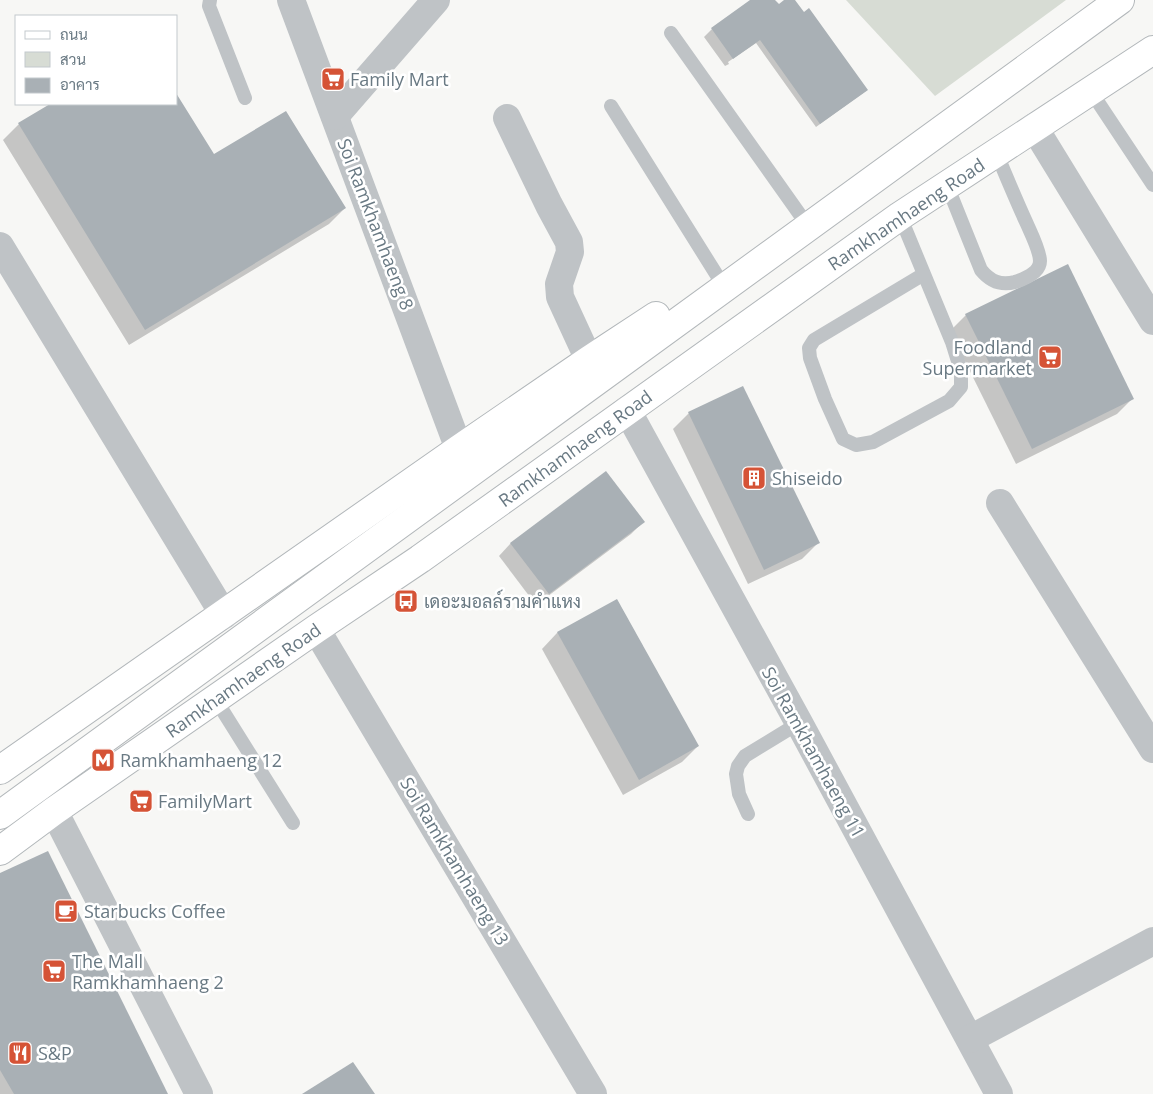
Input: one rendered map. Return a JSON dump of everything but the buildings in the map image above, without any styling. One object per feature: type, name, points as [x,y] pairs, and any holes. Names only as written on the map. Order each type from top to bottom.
[{"type":"main road","name":"Ramkhamhaeng Road","points":[[0,815],[1120,0]]},
{"type":"main road","points":[[1100,84],[1153,36]]},
{"type":"main road","name":"Ramkhamhaeng Road","points":[[0,851],[54,811],[420,559],[900,216],[1153,50]]},
{"type":"main road","name":"Ramkhamhaeng Road","points":[[0,770],[589,360],[718,277],[799,232]]},
{"type":"street","name":"Soi Ramkhamhaeng 8","points":[[291,0],[459,449]]},
{"type":"street","points":[[335,116],[436,0]]},
{"type":"street","points":[[507,118],[569,242],[570,252],[559,284],[560,297],[589,360]]},
{"type":"street","points":[[1034,127],[1153,321]]},
{"type":"street","points":[[0,246],[224,615]]},
{"type":"street","name":"Soi Ramkhamhaeng 11","points":[[627,410],[799,723],[999,1094]]},
{"type":"street","points":[[1000,503],[1153,749]]},
{"type":"street","name":"Soi Ramkhamhaeng 13","points":[[316,629],[593,1094]]},
{"type":"street","points":[[54,811],[199,1094]]},
{"type":"street","points":[[970,1038],[1153,941]]},
{"type":"lane","points":[[210,0],[208,6],[245,98]]},
{"type":"lane","points":[[671,33],[799,232]]},
{"type":"lane","points":[[1100,84],[1153,185]]},
{"type":"lane","points":[[611,106],[718,277]]},
{"type":"lane","points":[[947,185],[981,270],[989,279],[1009,284],[1026,278],[1035,271],[1040,260],[996,152]]},
{"type":"lane","points":[[900,216],[924,274],[952,342],[961,371],[960,387],[949,401],[873,442],[856,445],[843,439],[825,399],[810,358],[809,348],[814,340],[924,274]]},
{"type":"lane","points":[[216,700],[293,823]]},
{"type":"lane","points":[[748,814],[737,786],[736,774],[738,766],[745,756],[799,723]]},
{"type":"green space","points":[[846,0],[1066,0],[935,96]]},
{"type":"place","name":"Family Mart","points":[[333,79]]},
{"type":"place","name":"Foodland Supermarket","points":[[1050,357]]},
{"type":"place","name":"Shiseido","points":[[754,478]]},
{"type":"place","name":"เดอะมอลล์รามคำแหง","points":[[406,601]]},
{"type":"place","name":"Ramkhamhaeng 12","points":[[103,760]]},
{"type":"place","name":"FamilyMart","points":[[141,801]]},
{"type":"place","name":"Starbucks Coffee","points":[[66,911]]},
{"type":"place","name":"The Mall Ramkhamhaeng 2","points":[[54,971]]},
{"type":"place","name":"S&P","points":[[20,1053]]}]
